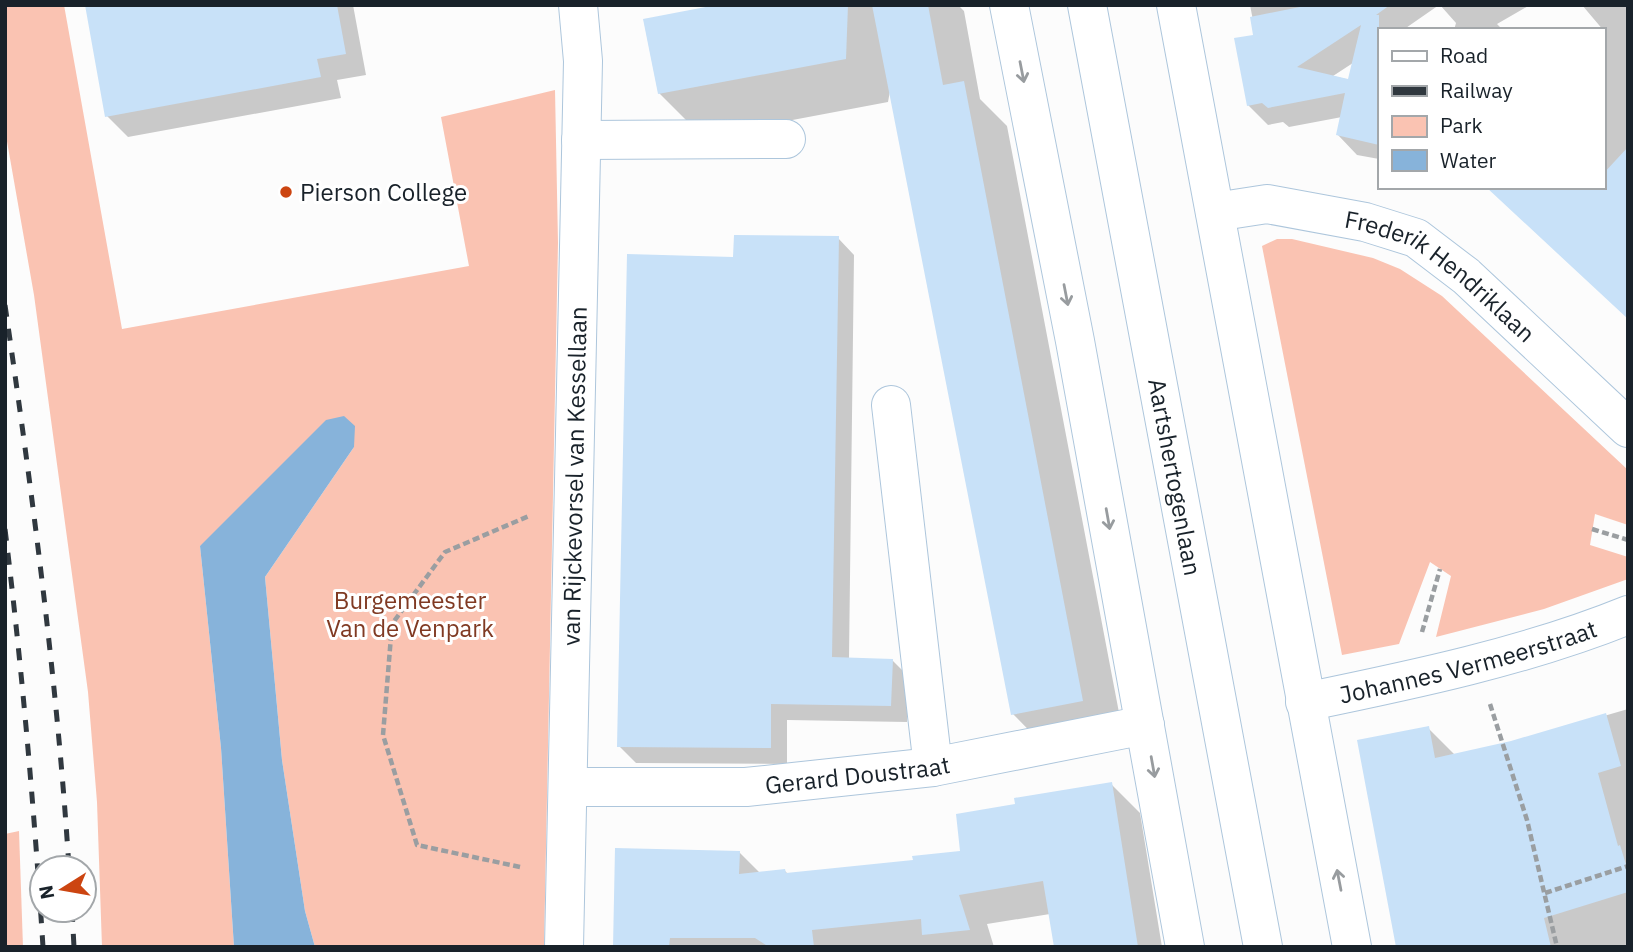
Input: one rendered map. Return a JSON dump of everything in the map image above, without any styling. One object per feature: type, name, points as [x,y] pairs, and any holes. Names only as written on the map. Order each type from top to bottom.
[{"type":"street","name":"van Rijckevorsel van Kessellaan","points":[[564,947],[583,61],[578,5]]},
{"type":"street","points":[[1009,5],[1075,341],[1185,947]]},
{"type":"street","name":"Aartshertogenlaan","points":[[1087,5],[1263,947]]},
{"type":"street","points":[[1176,5],[1352,947]]},
{"type":"street","points":[[581,140],[786,139]]},
{"type":"street","name":"Frederik Hendriklaan","points":[[1215,212],[1267,204],[1365,222],[1416,238],[1466,276],[1628,428]]},
{"type":"street","points":[[891,405],[933,767]]},
{"type":"street","name":"Johannes Vermeerstraat","points":[[1305,702],[1417,679],[1478,663],[1628,615]]},
{"type":"street","name":"Gerard Doustraat","points":[[568,786],[746,787],[933,767],[1145,725]]},
{"type":"path","points":[[528,869],[417,845],[383,735],[392,624],[445,552],[533,514]]},
{"type":"path","points":[[1592,529],[1628,540]]},
{"type":"path","points":[[1417,679],[1418,645],[1440,569]]},
{"type":"path","points":[[1478,663],[1527,820],[1557,947]]},
{"type":"path","points":[[1545,893],[1628,866]]},
{"type":"green space","name":"Burgemeester Van de Venpark","points":[[5,5],[64,5],[122,329],[469,266],[441,117],[555,90],[558,243],[544,947],[315,947],[305,911],[282,760],[265,577],[354,447],[200,546],[221,748],[234,947],[102,947],[97,802],[88,692],[34,295],[5,130]]},
{"type":"green space","points":[[1277,239],[1292,239],[1373,258],[1400,269],[1442,296],[1628,470],[1628,525],[1595,514],[1590,545],[1628,557],[1628,579],[1544,609],[1436,637],[1451,576],[1430,562],[1399,644],[1342,655],[1262,246]]},
{"type":"green space","points":[[19,831],[23,947],[5,947],[5,834]]},
{"type":"water","points":[[344,416],[355,426],[354,447],[265,577],[282,760],[305,911],[315,947],[234,947],[221,748],[200,546],[326,420]]},
{"type":"building","points":[[85,5],[337,5],[346,54],[317,59],[321,77],[105,117]]},
{"type":"building","points":[[716,5],[848,5],[846,59],[658,94],[643,19]]},
{"type":"building","points":[[872,5],[928,5],[943,85],[964,81],[1083,701],[1011,715]]},
{"type":"building","points":[[1310,5],[1390,5],[1376,15],[1379,15],[1378,145],[1336,135],[1345,93],[1268,108],[1262,103],[1247,106],[1234,38],[1253,35],[1250,17]],"holes":[[[1361,25],[1348,79],[1297,67]]]},
{"type":"building","points":[[1628,147],[1628,319],[1488,189],[1605,189],[1605,172]]},
{"type":"building","points":[[734,235],[839,236],[832,657],[893,659],[891,706],[771,704],[771,748],[617,747],[627,254],[733,257]]},
{"type":"building","points":[[1606,713],[1621,766],[1598,773],[1618,846],[1620,845],[1628,871],[1628,892],[1544,918],[1551,947],[1396,947],[1357,740],[1429,726],[1435,758],[1511,741]]},
{"type":"building","points":[[1112,782],[1138,947],[1054,947],[1043,881],[959,895],[970,930],[922,935],[921,919],[812,930],[814,947],[769,947],[755,938],[670,938],[669,947],[613,947],[615,848],[740,851],[739,874],[785,869],[786,873],[913,860],[912,856],[960,851],[956,814],[1015,804],[1014,798]]},
{"type":"railway","points":[[5,305],[43,586],[68,854]]},
{"type":"railway","points":[[5,529],[27,738],[43,947]]},
{"type":"railway","points":[[73,924],[74,947]]},
{"type":"place","name":"Pierson College","points":[[286,192]]}]
